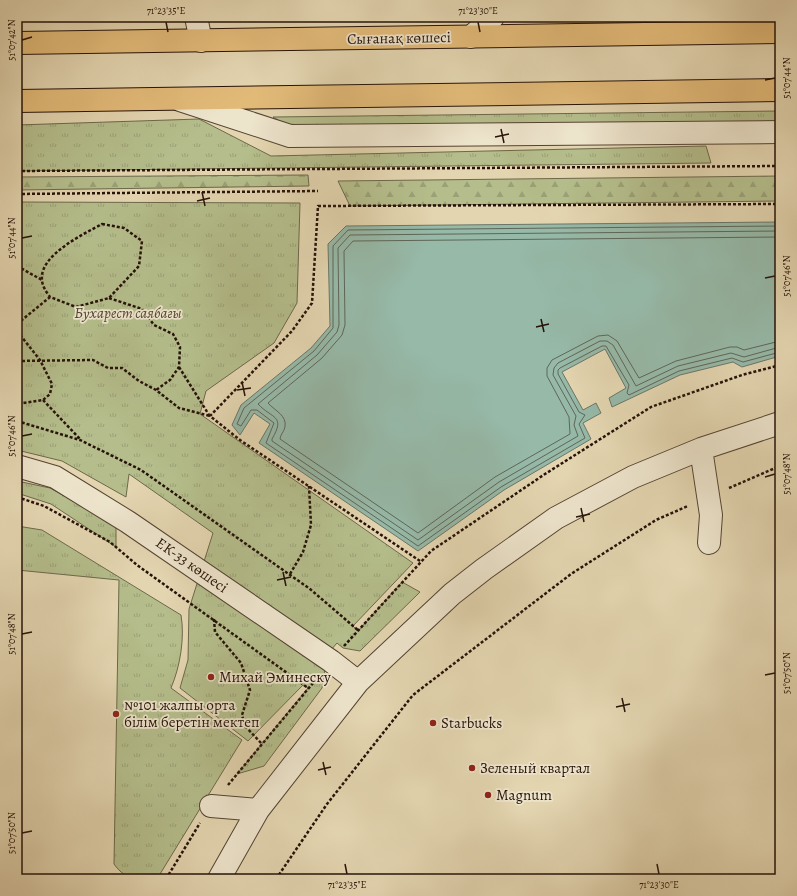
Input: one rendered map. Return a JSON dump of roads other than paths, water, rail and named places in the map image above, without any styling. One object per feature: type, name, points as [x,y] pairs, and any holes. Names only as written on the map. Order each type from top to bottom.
[{"type":"main road","name":"Сығанақ көшесі","points":[[17,43],[780,32]]},
{"type":"main road","points":[[17,100],[780,90]]},
{"type":"street","points":[[196,17],[201,41]]},
{"type":"street","points":[[471,37],[493,17]]},
{"type":"street","points":[[175,98],[290,136],[780,132]]},
{"type":"street","points":[[219,879],[258,810],[358,682],[452,594],[556,518],[633,477],[701,449],[780,423]]},
{"type":"street","points":[[701,449],[711,515],[709,543]]},
{"type":"street","name":"ЕК-33 көшесі","points":[[17,466],[55,477],[128,522],[331,660],[358,682]]},
{"type":"street","points":[[211,806],[258,810]]},
{"type":"water","points":[[780,222],[780,356],[742,367],[733,362],[680,375],[612,407],[609,398],[626,388],[605,349],[562,372],[583,410],[596,403],[601,413],[583,423],[591,439],[504,490],[418,551],[259,443],[270,424],[254,413],[240,435],[232,425],[241,405],[311,348],[330,326],[328,244],[346,226]]},
{"type":"place","name":"Михай Эминеску","points":[[211,677]]},
{"type":"place","name":"№101 жалпы орта білім беретін мектеп","points":[[116,714]]},
{"type":"place","name":"Starbucks","points":[[433,723]]},
{"type":"place","name":"Зеленый квартал","points":[[472,768]]},
{"type":"place","name":"Magnum","points":[[488,795]]},
{"type":"park label","name":"Бухарест саябағы","points":[[128,313]]}]
